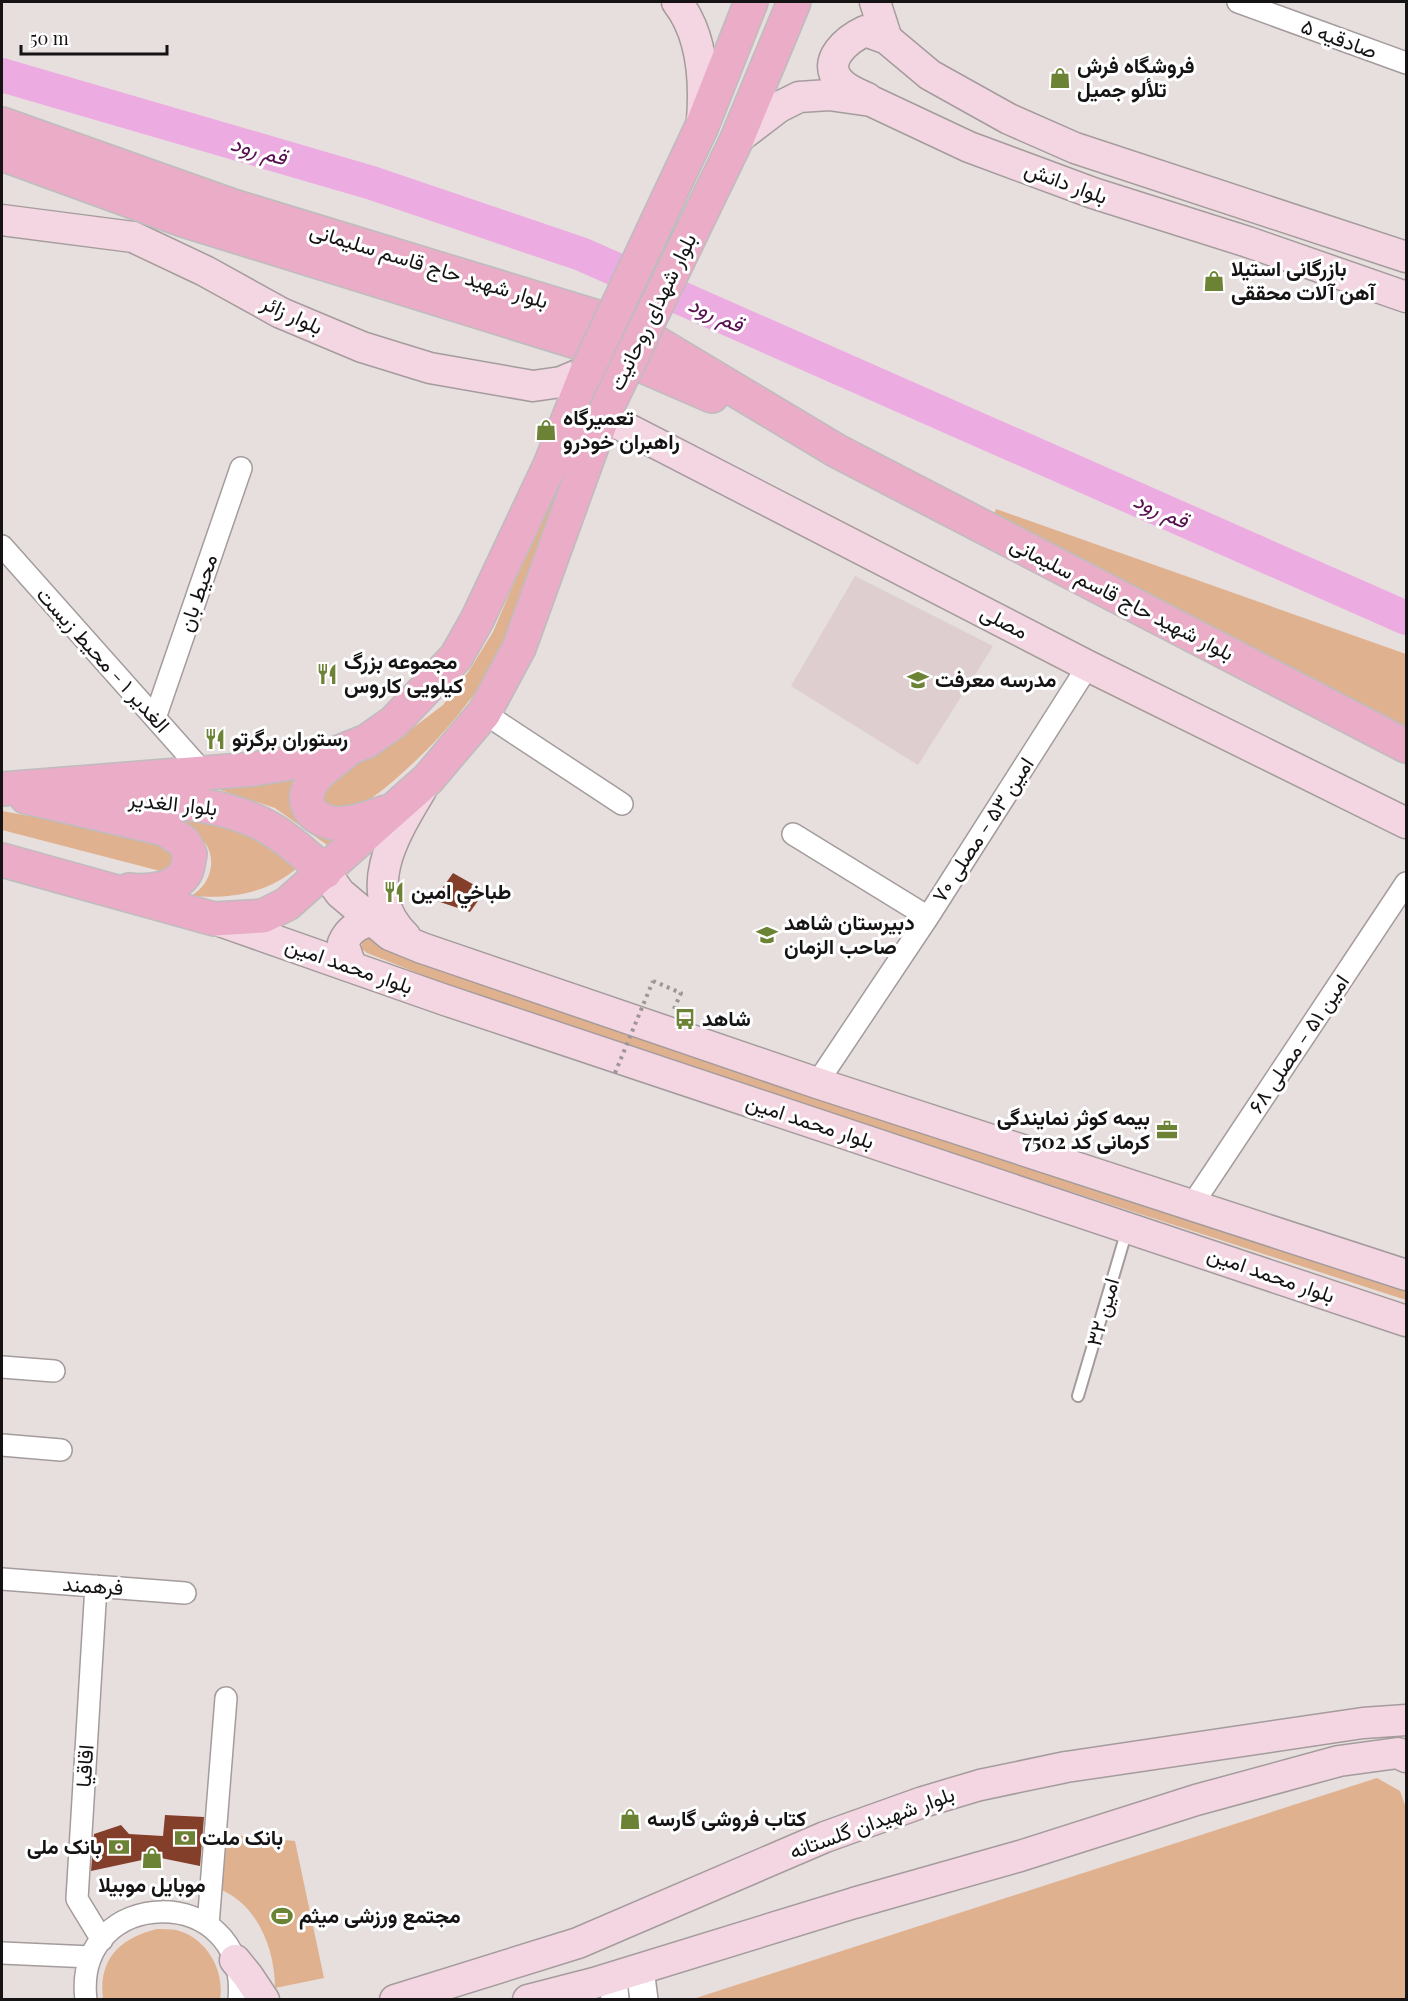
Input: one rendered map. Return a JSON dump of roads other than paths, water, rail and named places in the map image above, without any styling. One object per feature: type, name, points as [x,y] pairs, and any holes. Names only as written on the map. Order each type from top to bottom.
[{"type":"main road","name":"بلوار شهدای روحانیت","points":[[350,748],[368,741],[394,722],[456,657],[477,620],[550,465],[587,371],[702,126],[751,2]]},
{"type":"main road","name":"بلوار شهدای روحانیت","points":[[214,919],[263,916],[287,904],[325,873],[428,778],[484,713],[519,648],[603,416],[737,139],[794,2]]},
{"type":"main road","points":[[875,2],[887,39]]},
{"type":"main road","points":[[679,3],[694,37],[701,67],[704,101],[702,126]]},
{"type":"main road","points":[[871,101],[838,81],[834,68],[836,55],[845,42],[866,31],[887,39]]},
{"type":"main road","name":"بلوار دانش","points":[[887,39],[930,75],[1009,119],[1075,148],[1407,257]]},
{"type":"main road","name":"بلوار دانش","points":[[737,139],[779,107],[800,97],[829,95],[871,101],[969,147],[1093,193],[1248,242],[1407,297]]},
{"type":"main road","name":"بلوار شهید حاج قاسم سلیمانی","points":[[2,124],[233,206],[630,327],[837,451],[1407,746]]},
{"type":"main road","name":"بلوار شهید حاج قاسم سلیمانی","points":[[2,154],[183,220],[615,354],[837,451]]},
{"type":"main road","name":"بلوار زائر","points":[[2,220],[133,237],[205,271],[281,313],[362,347],[430,369],[533,386],[561,382],[587,371]]},
{"type":"main road","name":"مصلی","points":[[603,416],[1088,666],[1407,823]]},
{"type":"main road","points":[[2,790],[254,769],[327,757],[350,748]]},
{"type":"main road","points":[[350,748],[325,768],[308,791],[306,803],[314,816],[327,823],[345,824],[394,809]]},
{"type":"main road","points":[[422,948],[411,942],[388,915],[382,896],[382,885],[389,851],[397,832],[428,778]]},
{"type":"main road","points":[[2,790],[164,829],[184,842],[190,854],[185,873],[169,886],[140,891],[104,888]]},
{"type":"main road","name":"بلوار الغدیر","points":[[2,790],[226,809],[270,828],[325,873]]},
{"type":"main road","points":[[2,860],[214,919]]},
{"type":"main road","name":"بلوار محمد امین","points":[[325,873],[340,893],[390,935],[422,948],[817,1083],[1407,1275]]},
{"type":"main road","name":"بلوار محمد امین","points":[[214,919],[445,1000],[1407,1321]]},
{"type":"main road","points":[[351,966],[343,943],[347,933],[363,922],[374,921]]},
{"type":"main road","name":"بلوار شهیدان گلستانه","points":[[395,2000],[578,1943],[825,1838],[923,1802],[980,1785],[1066,1767],[1363,1723],[1407,1720]]},
{"type":"main road","points":[[528,2000],[623,1982],[854,1903],[1020,1856],[1196,1800],[1339,1761],[1398,1753],[1407,1757]]},
{"type":"main road","points":[[235,1960],[264,2000]]},
{"type":"street","name":"صادقیه ۵","points":[[1238,2],[1407,63]]},
{"type":"street","name":"محیط بان","points":[[155,718],[241,468]]},
{"type":"street","name":"الغدیر ۱ - محیط زیست","points":[[2,546],[204,773]]},
{"type":"street","name":"امین ۵۳ - مصلی ۷۰","points":[[817,1083],[928,917],[1088,666]]},
{"type":"street","points":[[484,713],[622,804]]},
{"type":"street","points":[[793,834],[928,917]]},
{"type":"street","name":"امین ۵۱ - مصلی ۶۸","points":[[1192,1205],[1407,883]]},
{"type":"street","points":[[2,1368],[54,1371]]},
{"type":"street","points":[[2,1445],[61,1450]]},
{"type":"street","name":"فرهمند","points":[[2,1579],[185,1593]]},
{"type":"street","name":"اقاقیا","points":[[96,1586],[76,1899],[96,1948]]},
{"type":"street","points":[[208,1925],[226,1698]]},
{"type":"street","points":[[86,2000],[86,1976],[96,1948],[109,1931],[124,1920],[142,1912],[163,1910],[182,1913],[208,1925],[224,1941],[235,1960],[240,1986],[239,2000]]},
{"type":"street","points":[[2,1953],[96,1948]]},
{"type":"street","points":[[623,1982],[644,2000]]},
{"type":"lane","name":"امین ۳۲","points":[[1078,1396],[1127,1227]]},
{"type":"waterway","name":"قم رود","points":[[2,75],[372,183],[581,254],[1406,618]]},
{"type":"place","name":"فروشگاه فرش تلألو جمیل","points":[[1060,78]]},
{"type":"place","name":"بازرگانی استیلا آهن آلات محققی","points":[[1214,281]]},
{"type":"place","name":"تعمیرگاه راهبران خودرو","points":[[546,430]]},
{"type":"place","name":"مجموعه بزرگ کیلویی کاروس","points":[[327,674]]},
{"type":"place","name":"مدرسه معرفت","points":[[918,680]]},
{"type":"place","name":"رستوران برگرتو","points":[[215,739]]},
{"type":"place","name":"طباخي امين","points":[[394,892]]},
{"type":"place","name":"دبیرستان شاهد صاحب الزمان","points":[[767,935]]},
{"type":"place","name":"شاهد","points":[[685,1019]]},
{"type":"place","name":"بیمه کوثر نمایندگی کرمانی کد 7502","points":[[1167,1130]]},
{"type":"place","name":"کتاب فروشی گارسه","points":[[630,1819]]},
{"type":"place","name":"بانک ملت","points":[[185,1838]]},
{"type":"place","name":"بانک ملی","points":[[119,1847]]},
{"type":"place","name":"موبایل موبیلا","points":[[152,1858]]},
{"type":"place","name":"مجتمع ورزشی میثم","points":[[282,1916]]}]
